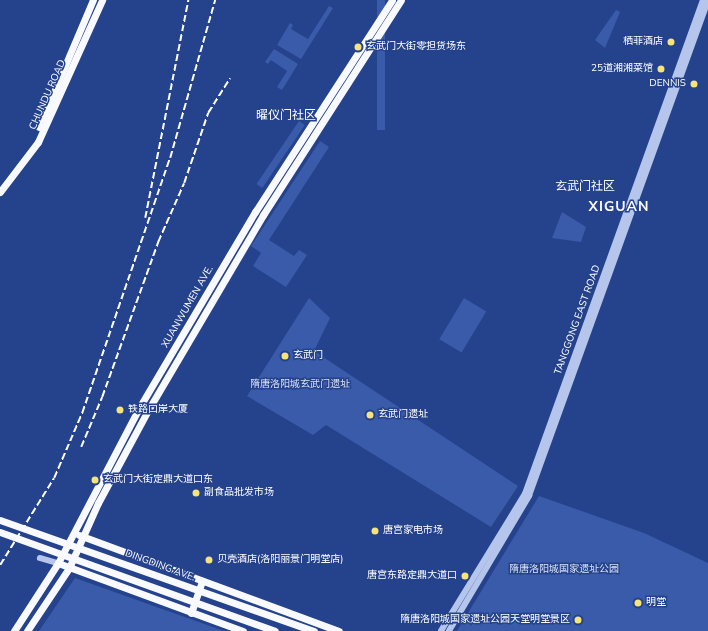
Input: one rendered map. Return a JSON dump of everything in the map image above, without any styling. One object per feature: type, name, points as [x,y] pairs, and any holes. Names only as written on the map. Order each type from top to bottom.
[{"type":"main road","name":"CHUNDU ROAD","points":[[0,184],[34,139],[93,0]]},
{"type":"main road","name":"CHUNDU ROAD","points":[[0,192],[38,142],[102,0]]},
{"type":"main road","name":"XUANWUMEN AVE.","points":[[14,631],[58,563],[73,531],[140,408],[255,212],[392,0]]},
{"type":"main road","name":"XUANWUMEN AVE.","points":[[27,631],[69,568],[82,537],[147,412],[259,222],[402,0]]},
{"type":"main road","name":"DINGDING AVE.","points":[[0,520],[314,631]]},
{"type":"main road","points":[[73,531],[82,537],[339,631]]},
{"type":"main road","points":[[0,532],[275,631]]},
{"type":"main road","points":[[58,563],[243,631]]},
{"type":"main road","points":[[191,613],[202,580]]},
{"type":"street","name":"TANGGONG EAST ROAD","points":[[441,631],[525,494],[703,0]]},
{"type":"street","name":"TANGGONG EAST ROAD","points":[[449,631],[529,496],[708,1]]},
{"type":"street","points":[[40,558],[58,563]]},
{"type":"green space","points":[[377,0],[385,0],[385,130],[377,130]]},
{"type":"green space","points":[[329,6],[333,8],[301,59],[277,45],[290,23],[293,25],[291,29],[308,39]]},
{"type":"green space","points":[[616,10],[620,12],[605,48],[595,40]]},
{"type":"green space","points":[[274,49],[298,64],[282,90],[277,87],[287,71],[271,60],[268,64],[265,62]]},
{"type":"green space","points":[[299,121],[305,125],[262,188],[257,184]]},
{"type":"green space","points":[[320,141],[329,147],[269,240],[294,256],[299,250],[307,255],[286,287],[253,266],[261,253],[251,246]]},
{"type":"green space","points":[[562,212],[586,227],[581,242],[552,238]]},
{"type":"green space","name":"隋唐洛阳城玄武门遗址","points":[[309,298],[330,318],[314,351],[518,486],[491,527],[326,425],[313,435],[247,396]]},
{"type":"green space","points":[[464,298],[486,311],[462,353],[439,339]]},
{"type":"green space","name":"隋唐洛阳城国家遗址公园","points":[[539,496],[644,533],[708,563],[708,631],[457,631]]},
{"type":"green space","points":[[75,578],[224,631],[39,631]]},
{"type":"railway","points":[[145,218],[188,0]]},
{"type":"railway","points":[[0,565],[54,478],[82,413],[170,158],[215,0]]},
{"type":"railway","points":[[81,447],[102,397],[158,242],[184,183],[208,113],[230,78]]},
{"type":"place","name":"栖菲酒店","points":[[671,42]]},
{"type":"place","name":"玄武门大街零担货场东","points":[[358,47]]},
{"type":"place","name":"25道湘湘菜馆","points":[[661,69]]},
{"type":"place","name":"DENNIS","points":[[694,84]]},
{"type":"place","name":"玄武门","points":[[285,356]]},
{"type":"place","name":"铁路口岸大厦","points":[[120,410]]},
{"type":"place","name":"玄武门遗址","points":[[370,415]]},
{"type":"place","name":"玄武门大街定鼎大道口东","points":[[95,480]]},
{"type":"place","name":"副食品批发市场","points":[[196,493]]},
{"type":"place","name":"唐宫家电市场","points":[[375,531]]},
{"type":"place","name":"贝壳酒店(洛阳丽景门明堂店)","points":[[209,560]]},
{"type":"place","name":"唐宫东路定鼎大道口","points":[[465,576]]},
{"type":"place","name":"明堂","points":[[638,603]]},
{"type":"place","name":"隋唐洛阳城国家遗址公园天堂明堂景区","points":[[578,620]]},
{"type":"district","name":"曜仪门社区","points":[[286,116]]},
{"type":"district","name":"玄武门社区","points":[[585,187]]},
{"type":"district","name":"XIGUAN","points":[[619,207]]}]
